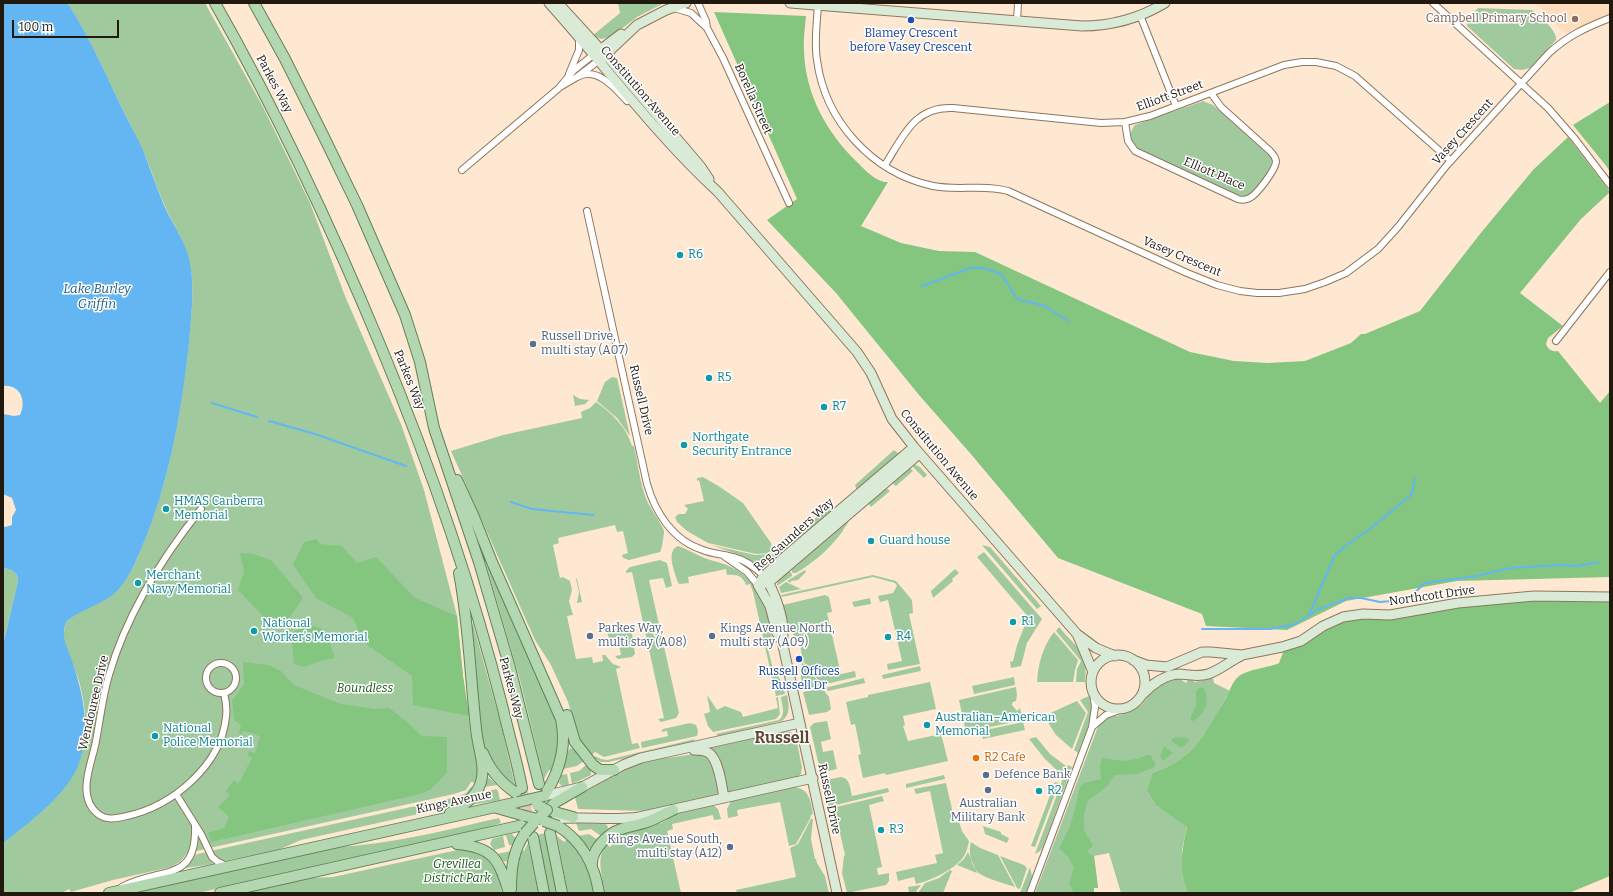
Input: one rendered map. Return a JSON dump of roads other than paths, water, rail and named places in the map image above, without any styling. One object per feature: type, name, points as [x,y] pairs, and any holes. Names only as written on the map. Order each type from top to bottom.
[{"type":"main road","name":"Parkes Way","points":[[214,3],[277,118],[333,233],[395,380],[448,524],[473,600],[493,672],[521,796]]},
{"type":"main road","name":"Parkes Way","points":[[254,3],[285,59],[323,135],[405,315],[415,345],[434,428],[479,562],[510,668],[539,784]]},
{"type":"main road","points":[[441,449],[468,504],[561,719],[563,737],[562,751],[552,806],[539,821],[525,824],[493,808]]},
{"type":"main road","points":[[439,819],[466,803],[474,796],[479,787],[482,772],[464,606],[448,524]]},
{"type":"main road","points":[[550,693],[565,710],[572,737],[588,760],[598,769],[606,771],[614,770]]},
{"type":"main road","points":[[477,737],[492,770],[505,785],[536,805],[552,806],[573,817]]},
{"type":"main road","points":[[220,893],[539,821],[552,806],[582,787]]},
{"type":"main road","name":"Kings Avenue","points":[[111,892],[493,808],[521,796],[552,806]]},
{"type":"main road","points":[[510,893],[513,860],[525,824],[536,805]]},
{"type":"main road","points":[[552,806],[592,867]]},
{"type":"main road","points":[[599,893],[592,867],[592,860],[594,853],[609,834],[651,820],[673,810]]},
{"type":"main road","points":[[525,824],[544,893]]},
{"type":"main road","points":[[550,833],[562,893]]},
{"type":"main road","points":[[445,843],[472,845],[486,851],[499,864],[510,893]]},
{"type":"street","name":"Constitution Avenue","points":[[549,3],[575,32],[599,55],[701,167],[718,192]]},
{"type":"street","name":"Constitution Avenue","points":[[558,3],[639,108],[695,171],[718,192],[857,352],[871,373],[892,419],[916,450],[1077,634],[1093,647],[1115,656]]},
{"type":"street","points":[[462,170],[559,88],[577,77],[599,55],[642,18],[672,5],[686,3]]},
{"type":"street","name":"Borella Street","points":[[698,3],[706,21],[707,28],[789,203]]},
{"type":"street","points":[[790,3],[1086,26],[1113,23],[1140,15],[1165,3]]},
{"type":"street","points":[[1017,21],[1018,3]]},
{"type":"street","points":[[1433,3],[1522,83],[1559,119],[1610,184]]},
{"type":"street","points":[[672,5],[691,13],[707,28]]},
{"type":"street","name":"Vasey Crescent","points":[[818,5],[816,52],[820,78],[827,97],[837,118],[852,138],[868,154],[885,166],[903,176],[931,185],[957,189],[995,188],[1008,191],[1204,280],[1240,291],[1272,293],[1298,290],[1321,284],[1340,276],[1364,261],[1389,238],[1451,161],[1548,53],[1564,40],[1579,31],[1610,18]]},
{"type":"street","points":[[1140,15],[1176,106]]},
{"type":"street","points":[[559,88],[566,78],[580,47],[580,41],[575,32]]},
{"type":"street","points":[[566,78],[599,55]]},
{"type":"street","name":"Elliott Street","points":[[885,166],[916,120],[925,113],[938,109],[953,108],[1101,123],[1126,122],[1150,116],[1292,63],[1310,62],[1333,65],[1349,72],[1363,82],[1451,161]]},
{"type":"street","points":[[577,77],[590,74],[597,76],[608,82],[628,102],[639,108]]},
{"type":"street","name":"Elliott Place","points":[[1126,122],[1128,142],[1134,151],[1238,199],[1248,199],[1255,193],[1272,171],[1275,165],[1275,157],[1272,152],[1220,107],[1211,93]]},
{"type":"street","name":"Russell Drive","points":[[587,211],[647,484],[653,501],[664,521],[680,537],[698,549],[734,557],[744,561],[766,579],[778,602],[782,626],[782,641]]},
{"type":"street","points":[[1556,341],[1610,272]]},
{"type":"street","name":"Reg Saunders Way","points":[[758,585],[846,512],[916,450]]},
{"type":"street","name":"Wendouree Drive","points":[[200,509],[157,568],[145,590],[126,630],[107,681],[102,715],[86,783],[88,795],[97,814],[105,818],[118,817],[140,812],[161,804],[176,794],[200,772],[217,745],[226,719],[227,710],[224,693]]},
{"type":"street","name":"Russell Drive","points":[[724,556],[747,572],[758,585],[770,606],[777,633],[782,641],[837,893]]},
{"type":"street","name":"Northcott Drive","points":[[1133,660],[1146,665],[1163,667],[1176,664],[1202,652],[1242,655],[1282,647],[1301,641],[1323,626],[1343,617],[1362,614],[1390,615],[1458,603],[1534,596],[1610,597]]},
{"type":"street","name":"Constitution Avenue","points":[[1077,634],[1093,672]]},
{"type":"street","name":"Northcott Drive","points":[[1141,696],[1149,688],[1166,677],[1178,674],[1197,676],[1209,674],[1242,655]]},
{"type":"street","points":[[1030,893],[1092,727],[1095,707],[1091,684],[1093,672],[1097,665],[1103,660],[1115,656],[1123,656],[1133,660],[1140,667],[1144,675],[1144,687],[1141,696],[1134,704],[1106,715],[1092,727]]},
{"type":"street","points":[[214,664],[226,664],[231,666],[234,670],[236,677],[234,686],[229,691],[224,693],[212,691],[207,685],[206,673],[214,664]]},
{"type":"street","points":[[1093,692],[1100,702],[1106,707],[1122,709]]},
{"type":"street","points":[[582,787],[641,758],[800,723]]},
{"type":"street","points":[[683,749],[702,750],[710,753],[714,757],[724,798]]},
{"type":"street","points":[[573,817],[628,818],[673,810],[813,778]]},
{"type":"street","points":[[176,794],[201,834],[212,857],[218,862],[230,866]]},
{"type":"street","points":[[111,892],[136,880],[174,870],[184,865],[191,857],[194,849],[195,826]]},
{"type":"water","name":"Lake Burley Griffin","points":[[3,3],[67,3],[70,7],[90,43],[143,150],[163,203],[185,247],[190,263],[192,313],[186,371],[177,428],[164,483],[146,537],[130,573],[118,590],[105,600],[73,617],[66,623],[64,628],[66,644],[77,676],[83,702],[85,728],[84,741],[78,766],[73,777],[56,798],[3,843],[3,645],[18,578],[14,572],[3,568],[3,526],[5,527],[12,525],[12,517],[16,510],[12,498],[3,494],[3,414],[14,416],[20,415],[23,404],[18,391],[9,386],[3,386]]},
{"type":"waterway","points":[[922,286],[971,268],[983,268],[1001,274],[1017,299],[1045,306],[1068,321]]},
{"type":"waterway","points":[[212,403],[257,417]]},
{"type":"waterway","points":[[269,421],[315,434],[406,466]]},
{"type":"waterway","points":[[1309,615],[1335,555],[1349,543],[1370,529],[1412,494],[1415,478]]},
{"type":"waterway","points":[[511,502],[532,509],[593,515]]},
{"type":"waterway","points":[[1202,629],[1270,629],[1295,624],[1319,609],[1349,598],[1361,598],[1380,602],[1392,601],[1409,598],[1425,583],[1477,576],[1510,568],[1562,565],[1577,566],[1598,562]]},
{"type":"tunnel","points":[[522,788],[530,823]]},
{"type":"place","name":"Campbell Primary School","points":[[1575,19]]},
{"type":"place","name":"Blamey Crescent before Vasey Crescent","points":[[911,20]]},
{"type":"place","name":"R6","points":[[680,255]]},
{"type":"place","name":"Russell Drive, multi stay (A07)","points":[[533,344]]},
{"type":"place","name":"R5","points":[[709,378]]},
{"type":"place","name":"R7","points":[[824,407]]},
{"type":"place","name":"Northgate Security Entrance","points":[[684,445]]},
{"type":"place","name":"HMAS Canberra Memorial","points":[[166,509]]},
{"type":"place","name":"Guard house","points":[[871,541]]},
{"type":"place","name":"Merchant Navy Memorial","points":[[138,583]]},
{"type":"place","name":"R1","points":[[1013,622]]},
{"type":"place","name":"National Worker’s Memorial","points":[[254,631]]},
{"type":"place","name":"Parkes Way, multi stay (A08)","points":[[590,636]]},
{"type":"place","name":"Kings Avenue North, multi stay (A09)","points":[[712,636]]},
{"type":"place","name":"R4","points":[[888,637]]},
{"type":"place","name":"Russell Offices Russell Dr","points":[[799,659]]},
{"type":"place","name":"Australian–American Memorial","points":[[927,725]]},
{"type":"place","name":"National Police Memorial","points":[[155,736]]},
{"type":"place","name":"R2 Cafe","points":[[976,758]]},
{"type":"place","name":"Defence Bank","points":[[986,775]]},
{"type":"place","name":"Australian Military Bank","points":[[988,790]]},
{"type":"place","name":"R2","points":[[1039,791]]},
{"type":"place","name":"R3","points":[[881,830]]},
{"type":"place","name":"Kings Avenue South, multi stay (A12)","points":[[730,847]]},
{"type":"district","name":"Russell","points":[[782,739]]},
{"type":"park label","name":"Boundless","points":[[365,689]]},
{"type":"park label","name":"Grevillea District Park","points":[[457,872]]}]
